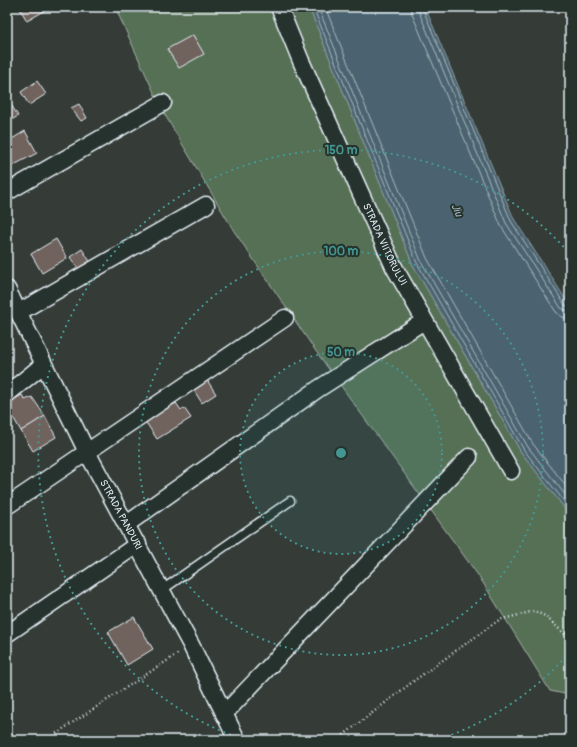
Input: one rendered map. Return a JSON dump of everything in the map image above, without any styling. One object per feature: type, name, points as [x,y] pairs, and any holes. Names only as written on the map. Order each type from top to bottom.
[{"type":"street","name":"STRADA VIITORULUI","points":[[279,7],[301,61],[394,268],[511,471]]},
{"type":"street","points":[[7,192],[163,103]]},
{"type":"street","points":[[18,312],[206,205]]},
{"type":"street","name":"STRADA PANDURI","points":[[7,289],[87,452],[138,544],[191,645],[237,740]]},
{"type":"street","points":[[7,506],[284,318]]},
{"type":"street","points":[[126,524],[318,389],[424,321]]},
{"type":"street","points":[[7,394],[43,365]]},
{"type":"street","points":[[224,714],[469,457]]},
{"type":"street","points":[[7,634],[138,544]]},
{"type":"lane","points":[[162,590],[290,501]]},
{"type":"path","points":[[337,740],[415,680],[499,620],[534,611],[545,616],[570,639]]},
{"type":"path","points":[[46,740],[191,645]]},
{"type":"green space","points":[[115,7],[309,7],[413,265],[521,452],[570,515],[570,695],[550,691],[480,578],[315,350],[234,231],[162,110]]},
{"type":"water","name":"Jiu","points":[[309,7],[425,7],[514,219],[570,306],[570,515],[521,452],[413,265]]},
{"type":"building","points":[[19,7],[51,7],[27,21]]},
{"type":"building","points":[[193,35],[204,54],[179,68],[167,49]]},
{"type":"building","points":[[37,81],[46,94],[29,105],[21,92]]},
{"type":"building","points":[[7,98],[18,116],[7,123]]},
{"type":"building","points":[[79,104],[87,118],[81,121],[71,108]]},
{"type":"building","points":[[25,131],[37,153],[12,166],[7,157],[7,142]]},
{"type":"building","points":[[56,239],[67,258],[42,273],[31,254]]},
{"type":"building","points":[[82,249],[91,263],[79,270],[70,257]]},
{"type":"building","points":[[207,380],[216,394],[202,403],[193,389]]},
{"type":"building","points":[[22,395],[25,400],[32,397],[45,416],[21,431],[13,417],[7,421],[7,403]]},
{"type":"building","points":[[176,403],[181,410],[184,408],[191,418],[157,439],[145,421]]},
{"type":"building","points":[[45,416],[56,437],[33,451],[21,431]]},
{"type":"building","points":[[134,617],[153,649],[127,665],[108,632]]}]
